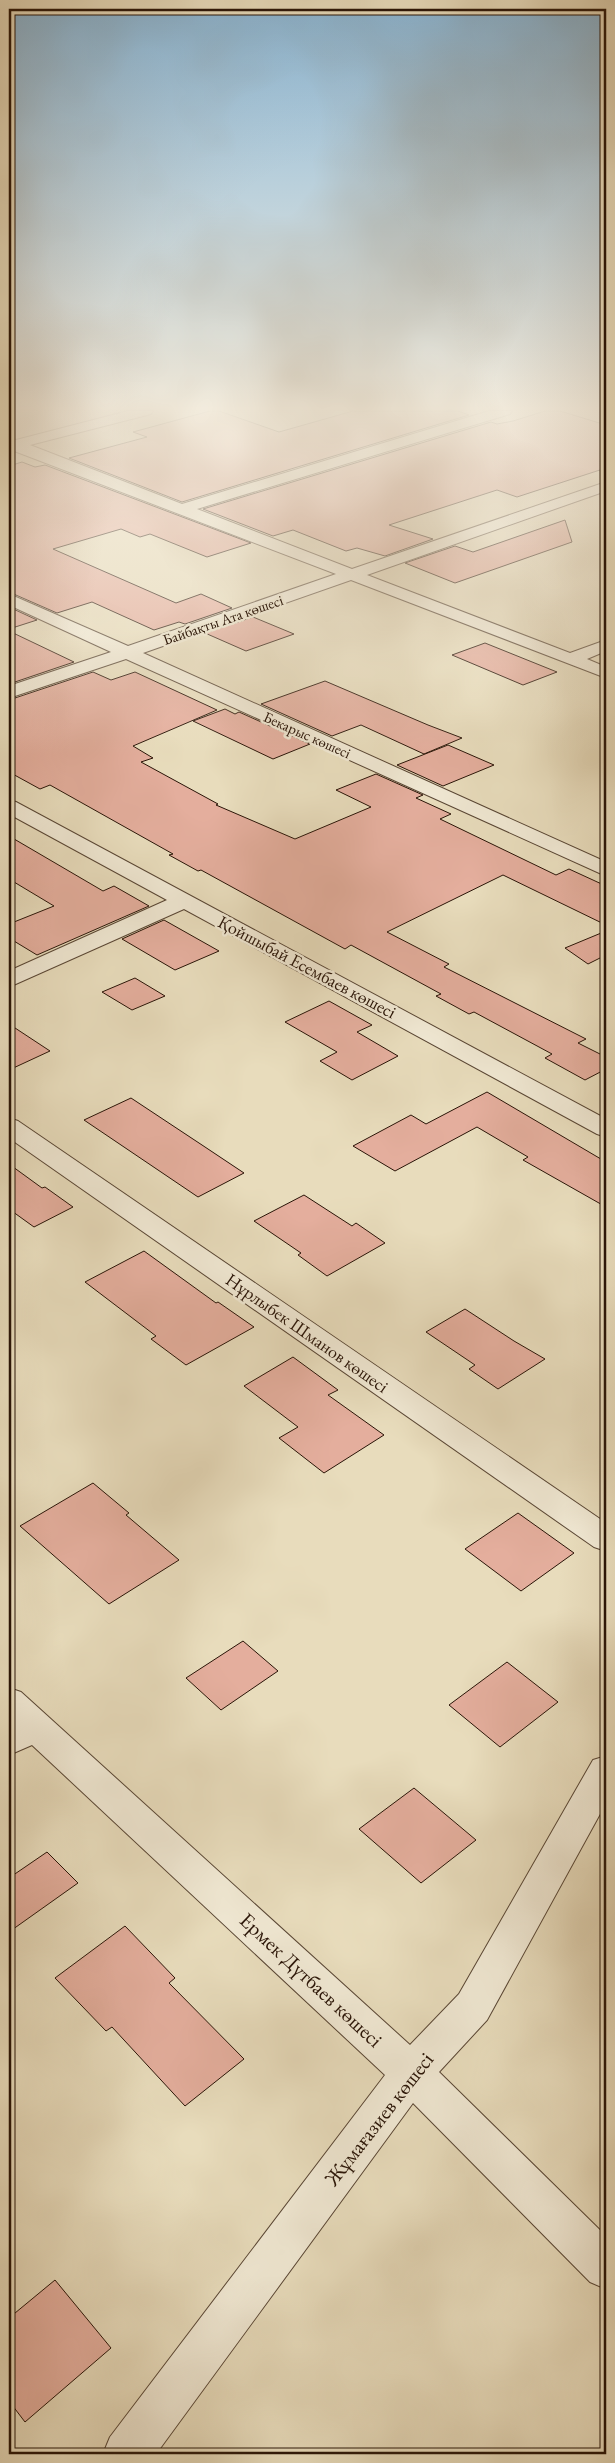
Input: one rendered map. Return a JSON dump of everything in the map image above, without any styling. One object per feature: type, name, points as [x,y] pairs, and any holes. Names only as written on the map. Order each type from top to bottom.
[{"type":"street","points":[[226,526],[606,672]]},
{"type":"street","name":"Байбақты Ата көшесі","points":[[9,692],[492,526]]},
{"type":"street","name":"Бекарыс көшесі","points":[[9,599],[606,870]]},
{"type":"street","points":[[571,659],[606,645]]},
{"type":"street","name":"Қойшыбай Есембаев көшесі","points":[[9,806],[606,1129]]},
{"type":"street","points":[[9,980],[184,901]]},
{"type":"street","name":"Нұрлыбек Шманов көшесі","points":[[9,1126],[606,1539]]},
{"type":"street","name":"Ермек Дүтбаев көшесi","points":[[17,1723],[411,2073],[606,2267]]},
{"type":"street","name":"Жұмағазиев көшесі","points":[[127,2454],[411,2073],[473,2006],[606,1770]]},
{"type":"building","points":[[9,526],[206,526],[251,543],[207,557],[150,534],[140,537],[121,529],[53,549],[176,603],[201,594],[232,608],[185,624],[179,622],[154,630],[92,602],[57,613],[9,592]]},
{"type":"building","points":[[247,526],[392,526],[433,539],[385,556],[357,548],[346,551],[293,530],[273,536]]},
{"type":"building","points":[[548,526],[567,526],[572,542],[455,583],[405,563],[455,546],[473,552]]},
{"type":"building","points":[[9,607],[37,620],[9,629]]},
{"type":"building","points":[[253,617],[294,634],[246,651],[205,633]]},
{"type":"building","points":[[9,631],[74,662],[9,684]]},
{"type":"building","points":[[485,643],[557,672],[523,685],[452,655]]},
{"type":"building","points":[[93,672],[111,680],[135,672],[217,710],[133,746],[153,758],[141,762],[218,804],[216,805],[295,839],[371,807],[336,790],[376,774],[423,795],[416,798],[451,814],[440,819],[556,875],[569,869],[606,886],[606,925],[503,875],[387,932],[449,964],[444,967],[586,1039],[578,1043],[606,1057],[606,1069],[585,1080],[545,1058],[552,1054],[474,1012],[469,1014],[436,996],[441,994],[351,945],[345,949],[201,870],[198,871],[169,855],[173,854],[50,785],[40,789],[9,772],[9,700]]},
{"type":"building","points":[[325,681],[462,738],[424,754],[361,725],[332,736],[261,704]]},
{"type":"building","points":[[225,709],[235,714],[239,712],[310,744],[273,759],[193,721]]},
{"type":"building","points":[[448,745],[494,765],[443,786],[397,765]]},
{"type":"building","points":[[9,836],[103,891],[114,886],[149,906],[37,955],[9,938],[9,924],[54,906],[9,879]]},
{"type":"building","points":[[164,920],[219,951],[175,970],[122,939]]},
{"type":"building","points":[[606,931],[606,955],[588,964],[565,948]]},
{"type":"building","points":[[135,978],[165,996],[132,1010],[102,992]]},
{"type":"building","points":[[329,1001],[372,1025],[357,1032],[398,1056],[352,1080],[320,1061],[337,1052],[285,1022]]},
{"type":"building","points":[[9,1024],[50,1051],[9,1070]]},
{"type":"building","points":[[487,1092],[606,1162],[606,1207],[523,1160],[528,1157],[477,1127],[395,1171],[353,1146],[411,1115],[426,1124]]},
{"type":"building","points":[[131,1098],[244,1173],[198,1197],[84,1120]]},
{"type":"building","points":[[9,1164],[42,1188],[45,1187],[73,1207],[34,1227],[9,1209]]},
{"type":"building","points":[[304,1195],[352,1226],[356,1223],[385,1243],[327,1276],[298,1255],[301,1253],[254,1221]]},
{"type":"building","points":[[144,1251],[216,1303],[218,1302],[254,1327],[186,1365],[151,1339],[156,1336],[85,1282]]},
{"type":"building","points":[[465,1309],[545,1359],[498,1389],[469,1369],[475,1365],[426,1332]]},
{"type":"building","points":[[293,1357],[338,1390],[328,1395],[384,1435],[324,1473],[279,1438],[298,1427],[244,1386]]},
{"type":"building","points":[[93,1483],[129,1513],[126,1515],[179,1560],[109,1604],[20,1526]]},
{"type":"building","points":[[518,1513],[574,1553],[521,1591],[465,1549]]},
{"type":"building","points":[[243,1641],[278,1671],[221,1710],[186,1678]]},
{"type":"building","points":[[507,1662],[558,1702],[500,1747],[449,1705]]},
{"type":"building","points":[[414,1788],[476,1840],[421,1883],[359,1829]]},
{"type":"building","points":[[47,1852],[78,1883],[9,1932],[9,1878]]},
{"type":"building","points":[[125,1926],[175,1978],[169,1983],[244,2059],[185,2106],[112,2027],[106,2031],[55,1978]]},
{"type":"building","points":[[55,2280],[111,2348],[25,2422],[9,2401],[9,2318]]}]
